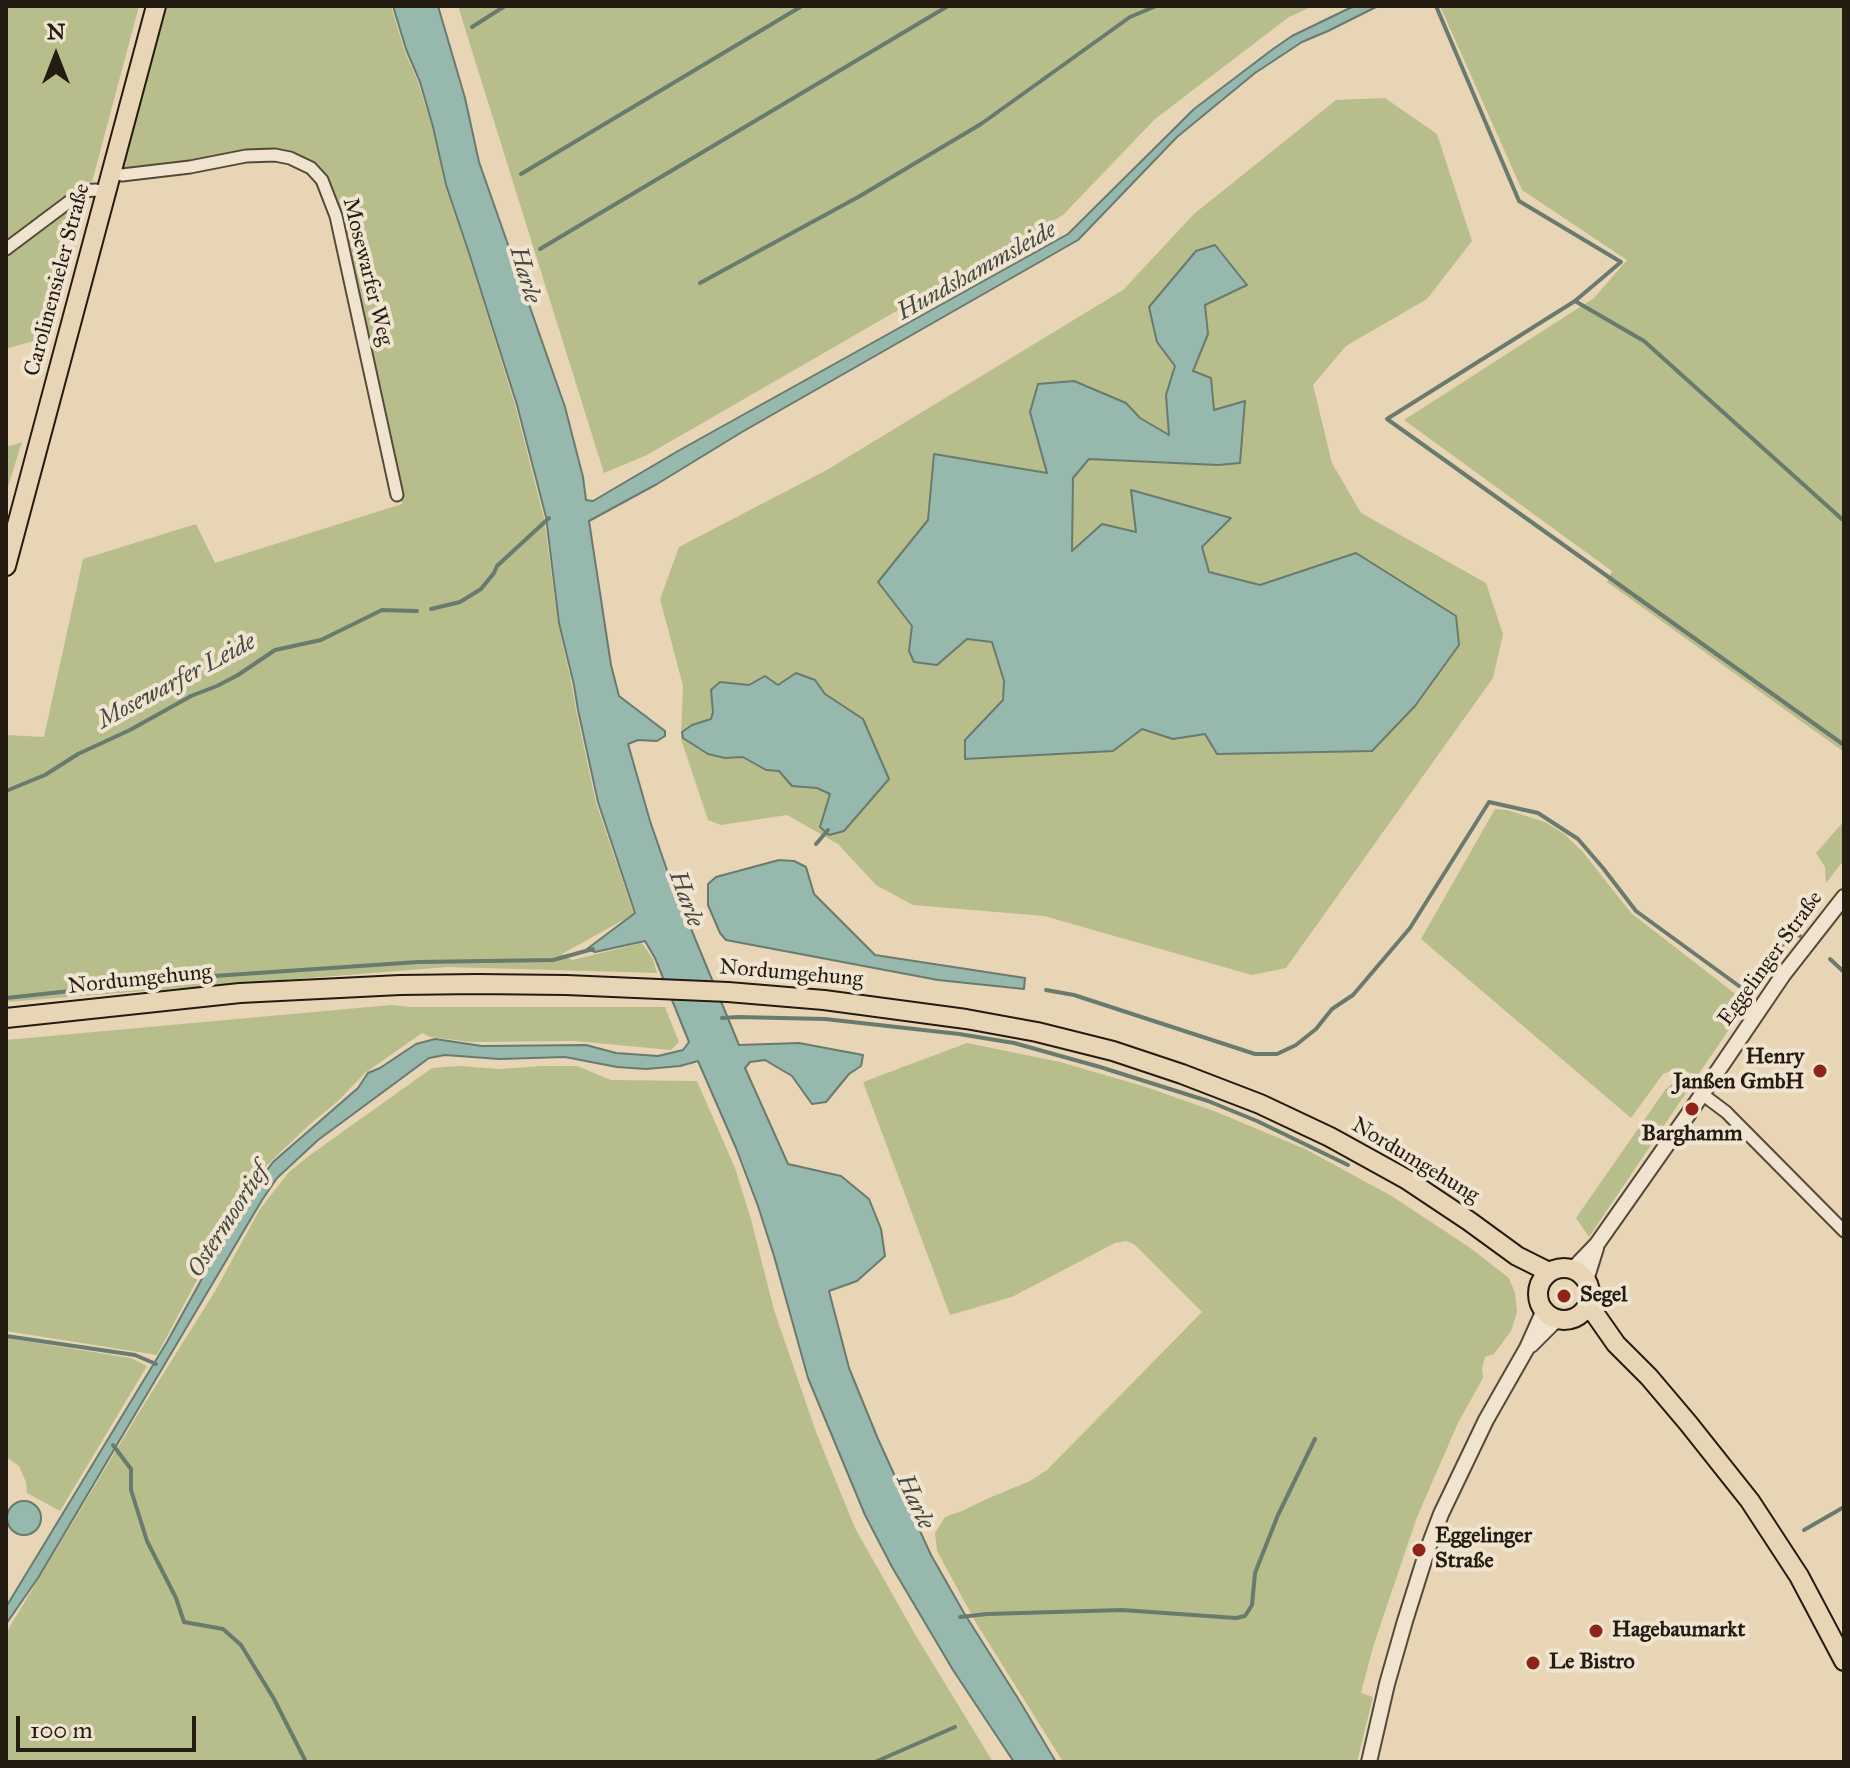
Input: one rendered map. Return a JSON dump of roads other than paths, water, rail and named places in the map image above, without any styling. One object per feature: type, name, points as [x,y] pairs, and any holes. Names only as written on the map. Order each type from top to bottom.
[{"type":"main road","name":"Carolinensieler Straße","points":[[6,566],[156,6]]},
{"type":"main road","name":"Nordumgehung","points":[[6,1018],[225,995],[477,984],[728,992],[824,1000],[966,1019],[1113,1051],[1260,1104],[1330,1137],[1427,1193],[1517,1256],[1544,1279]]},
{"type":"main road","points":[[1565,1268],[1580,1275],[1589,1288],[1583,1310],[1572,1318],[1551,1314],[1540,1303],[1538,1294],[1544,1279],[1565,1268]]},
{"type":"main road","points":[[1583,1310],[1649,1377],[1750,1501],[1799,1576],[1844,1661]]},
{"type":"street","name":"Mosewarfer Weg","points":[[112,172],[122,175],[246,156],[275,155],[311,168],[322,180],[336,216],[397,495]]},
{"type":"street","points":[[6,249],[85,191],[107,192]]},
{"type":"street","name":"Eggelinger Straße","points":[[1580,1275],[1597,1244],[1783,975],[1844,897]]},
{"type":"street","points":[[1702,1094],[1736,1122],[1844,1231]]},
{"type":"street","points":[[1369,1762],[1401,1634],[1441,1514],[1486,1420],[1527,1348],[1551,1314]]},
{"type":"water","points":[[393,6],[438,6],[465,98],[479,162],[565,407],[586,500],[593,501],[1068,234],[1194,109],[1273,49],[1292,36],[1354,6],[1378,6],[1302,42],[1255,73],[1177,137],[1078,240],[589,521],[611,665],[619,696],[665,731],[665,736],[657,741],[638,740],[628,744],[650,821],[668,873],[739,1045],[799,1043],[863,1055],[861,1066],[849,1074],[826,1102],[812,1104],[792,1076],[765,1060],[750,1062],[745,1068],[788,1164],[841,1176],[869,1199],[881,1229],[885,1256],[857,1281],[829,1291],[849,1368],[931,1555],[1056,1762],[1014,1762],[953,1670],[865,1515],[808,1378],[758,1206],[698,1061],[646,1069],[565,1057],[499,1059],[445,1055],[429,1058],[318,1140],[277,1178],[262,1200],[38,1578],[6,1624],[6,1607],[167,1342],[246,1199],[273,1162],[358,1088],[368,1073],[416,1044],[435,1039],[482,1046],[586,1045],[616,1053],[658,1056],[683,1050],[689,1042],[645,941],[595,952],[587,949],[635,913],[598,802],[559,623],[546,517],[517,405],[446,185],[420,82]]},
{"type":"water","points":[[1215,245],[1247,285],[1205,305],[1208,334],[1193,371],[1211,378],[1214,410],[1245,401],[1240,463],[1218,465],[1089,459],[1073,478],[1072,551],[1102,524],[1136,532],[1131,490],[1231,518],[1202,547],[1209,572],[1260,585],[1356,553],[1456,616],[1459,645],[1415,706],[1372,751],[1217,754],[1205,734],[1173,739],[1142,729],[1113,751],[965,759],[965,740],[1003,700],[1004,681],[992,642],[967,639],[937,665],[914,662],[909,651],[912,626],[878,582],[928,520],[934,454],[1047,473],[1030,412],[1038,384],[1074,381],[1126,403],[1140,418],[1169,435],[1166,395],[1175,366],[1157,342],[1149,307],[1196,251]]},
{"type":"water","points":[[796,673],[815,680],[825,694],[863,719],[889,779],[844,831],[829,835],[820,827],[830,794],[817,788],[792,786],[779,771],[766,770],[743,757],[725,758],[708,754],[683,738],[682,732],[692,725],[711,719],[711,690],[720,682],[749,685],[765,676],[778,685]]},
{"type":"water","points":[[779,860],[794,861],[806,867],[814,894],[875,955],[1025,978],[1024,989],[938,980],[726,940],[708,905],[708,884],[716,877]]},
{"type":"water","points":[[24,1501],[36,1506],[41,1518],[36,1530],[24,1535],[12,1530],[7,1518],[12,1506]]},
{"type":"waterway","points":[[472,27],[505,6]]},
{"type":"waterway","points":[[521,174],[802,6]]},
{"type":"waterway","name":"Harle","points":[[540,249],[948,6]]},
{"type":"waterway","points":[[700,283],[860,196],[981,124],[1130,17],[1156,6]]},
{"type":"waterway","points":[[1436,6],[1519,201],[1621,262],[1575,301],[1387,419],[1844,745]]},
{"type":"waterway","points":[[1575,301],[1644,341],[1844,521]]},
{"type":"waterway","name":"Mosewarfer Leide","points":[[431,609],[460,602],[481,589],[497,566],[549,518]]},
{"type":"waterway","name":"Mosewarfer Leide","points":[[6,791],[45,775],[78,754],[238,675],[275,650],[321,640],[382,610],[417,611]]},
{"type":"waterway","points":[[1046,990],[1074,995],[1255,1054],[1277,1054],[1296,1045],[1316,1029],[1332,1009],[1353,995],[1410,928],[1489,802],[1538,813],[1578,839],[1636,911],[1750,994],[1793,930],[1800,936]]},
{"type":"waterway","points":[[816,844],[828,830]]},
{"type":"waterway","points":[[6,998],[199,977],[418,962],[553,960],[593,949]]},
{"type":"waterway","points":[[1830,959],[1844,972]]},
{"type":"waterway","points":[[722,1018],[825,1019],[1014,1043],[1208,1101],[1348,1165]]},
{"type":"waterway","points":[[6,1336],[135,1355],[156,1364]]},
{"type":"waterway","points":[[960,1617],[1122,1610],[1236,1618],[1245,1616],[1252,1605],[1255,1573],[1278,1515],[1315,1439]]},
{"type":"waterway","points":[[113,1445],[131,1469],[131,1490],[147,1541],[176,1598],[184,1622],[223,1629],[241,1645],[274,1699],[306,1762]]},
{"type":"waterway","points":[[1804,1530],[1844,1507]]},
{"type":"waterway","points":[[875,1762],[955,1727]]},
{"type":"place","name":"Henry Janßen GmbH","points":[[1820,1071]]},
{"type":"place","name":"Barghamm","points":[[1692,1109]]},
{"type":"place","name":"Segel","points":[[1564,1296]]},
{"type":"place","name":"Eggelinger Straße","points":[[1419,1550]]},
{"type":"place","name":"Hagebaumarkt","points":[[1596,1631]]},
{"type":"place","name":"Le Bistro","points":[[1533,1663]]},
{"type":"water label","name":"Hundshammsleide","points":[[977,272]]},
{"type":"water label","name":"Ostermoortief","points":[[229,1221]]}]
